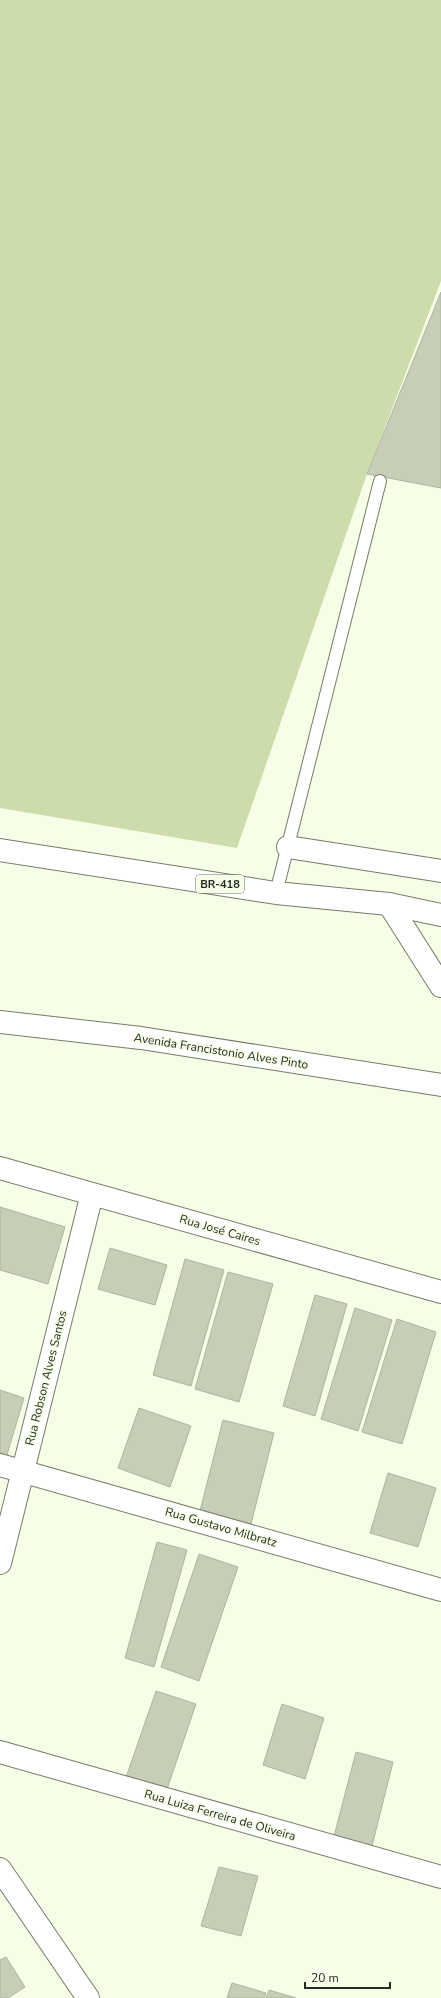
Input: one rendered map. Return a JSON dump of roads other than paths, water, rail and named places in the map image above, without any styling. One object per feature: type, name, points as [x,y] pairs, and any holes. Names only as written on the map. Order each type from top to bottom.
[{"type":"street","points":[[288,847],[441,871]]},
{"type":"street","name":"BR-418","points":[[0,850],[276,893],[389,904],[441,915]]},
{"type":"street","points":[[389,904],[441,986]]},
{"type":"street","name":"Avenida Francistonio Alves Pinto","points":[[0,1022],[141,1038],[441,1085]]},
{"type":"street","name":"Rua José Caires","points":[[0,1168],[441,1292]]},
{"type":"street","name":"Rua Robson Alves Santos","points":[[0,1563],[92,1194]]},
{"type":"street","name":"Rua Gustavo Milbratz","points":[[0,1464],[441,1590]]},
{"type":"street","name":"Rua Luiza Ferreira de Oliveira","points":[[0,1752],[441,1877]]},
{"type":"street","points":[[0,1870],[88,1998]]},
{"type":"lane","points":[[276,893],[380,481]]}]
